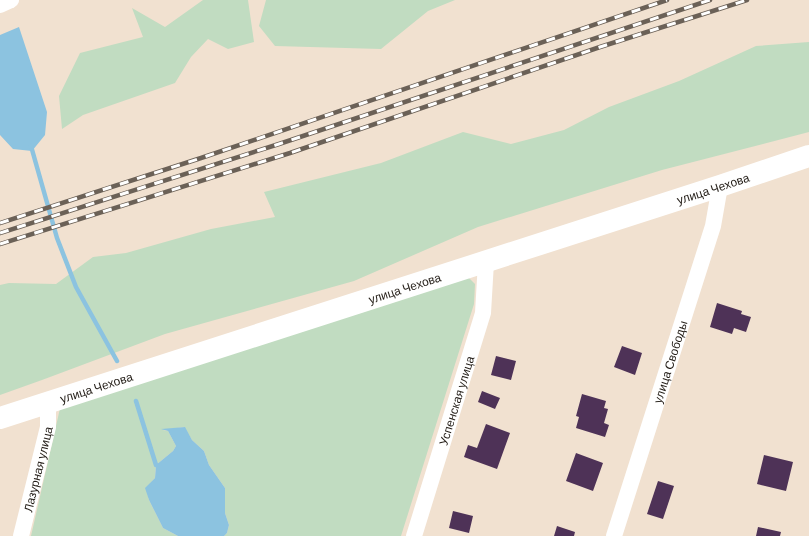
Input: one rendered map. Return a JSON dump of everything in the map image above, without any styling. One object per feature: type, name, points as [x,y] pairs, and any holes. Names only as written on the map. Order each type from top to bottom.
[{"type":"street","points":[[0,5],[11,0]]},
{"type":"street","name":"улица Чехова","points":[[0,418],[486,262],[809,156]]},
{"type":"street","name":"улица Свободы","points":[[614,536],[713,226],[720,186]]},
{"type":"street","name":"Успенская улица","points":[[414,536],[483,313],[486,262]]},
{"type":"street","name":"Лазурная улица","points":[[22,536],[48,428],[48,402]]},
{"type":"green space","points":[[203,0],[248,0],[254,42],[228,49],[208,39],[191,57],[175,83],[83,115],[62,129],[59,96],[80,53],[143,37],[132,8],[165,27]]},
{"type":"green space","points":[[266,0],[455,0],[428,11],[381,49],[275,46],[259,26]]},
{"type":"green space","points":[[809,42],[809,132],[662,170],[478,227],[354,281],[165,334],[0,395],[0,285],[9,283],[56,284],[93,257],[126,253],[211,229],[275,217],[264,192],[381,163],[463,132],[511,144],[564,130],[609,107],[679,81],[756,46]]},
{"type":"green space","points":[[467,276],[475,284],[474,304],[401,536],[224,536],[227,533],[229,525],[225,513],[225,488],[209,465],[204,451],[192,440],[184,427],[163,430],[168,431],[176,446],[173,451],[156,465],[155,478],[146,488],[149,500],[163,528],[178,536],[31,536],[61,404]]},
{"type":"water","points":[[19,27],[47,112],[45,135],[32,151],[13,149],[0,135],[0,35]]},
{"type":"water","points":[[185,427],[192,440],[204,451],[209,465],[225,488],[225,513],[229,525],[227,533],[224,536],[178,536],[163,528],[149,500],[145,488],[155,478],[156,465],[173,451],[176,446],[168,431],[161,429]]},
{"type":"building","points":[[717,303],[742,311],[741,314],[751,317],[746,332],[734,328],[732,334],[710,327]]},
{"type":"building","points":[[622,346],[642,353],[635,375],[614,367]]},
{"type":"building","points":[[496,356],[516,361],[511,380],[491,375]]},
{"type":"building","points":[[482,391],[500,398],[495,409],[478,402]]},
{"type":"building","points":[[582,394],[606,401],[604,408],[608,409],[604,423],[609,425],[605,437],[576,428],[579,417],[576,416]]},
{"type":"building","points":[[486,424],[510,433],[497,469],[464,457],[468,445],[477,448]]},
{"type":"building","points":[[576,453],[603,463],[593,491],[566,481]]},
{"type":"building","points":[[764,455],[793,462],[786,491],[757,484]]},
{"type":"building","points":[[658,481],[674,486],[663,519],[647,514]]},
{"type":"building","points":[[453,511],[473,516],[469,533],[449,528]]},
{"type":"building","points":[[557,526],[575,532],[574,536],[554,536]]},
{"type":"building","points":[[758,527],[781,532],[780,536],[756,536]]},
{"type":"waterway","points":[[31,146],[57,238],[76,287],[117,361]]},
{"type":"waterway","points":[[136,401],[156,465]]},
{"type":"railway","points":[[0,223],[201,158],[667,0]]},
{"type":"railway","points":[[0,233],[279,144],[710,0]]},
{"type":"railway","points":[[0,244],[290,153],[600,47],[747,0]]}]
